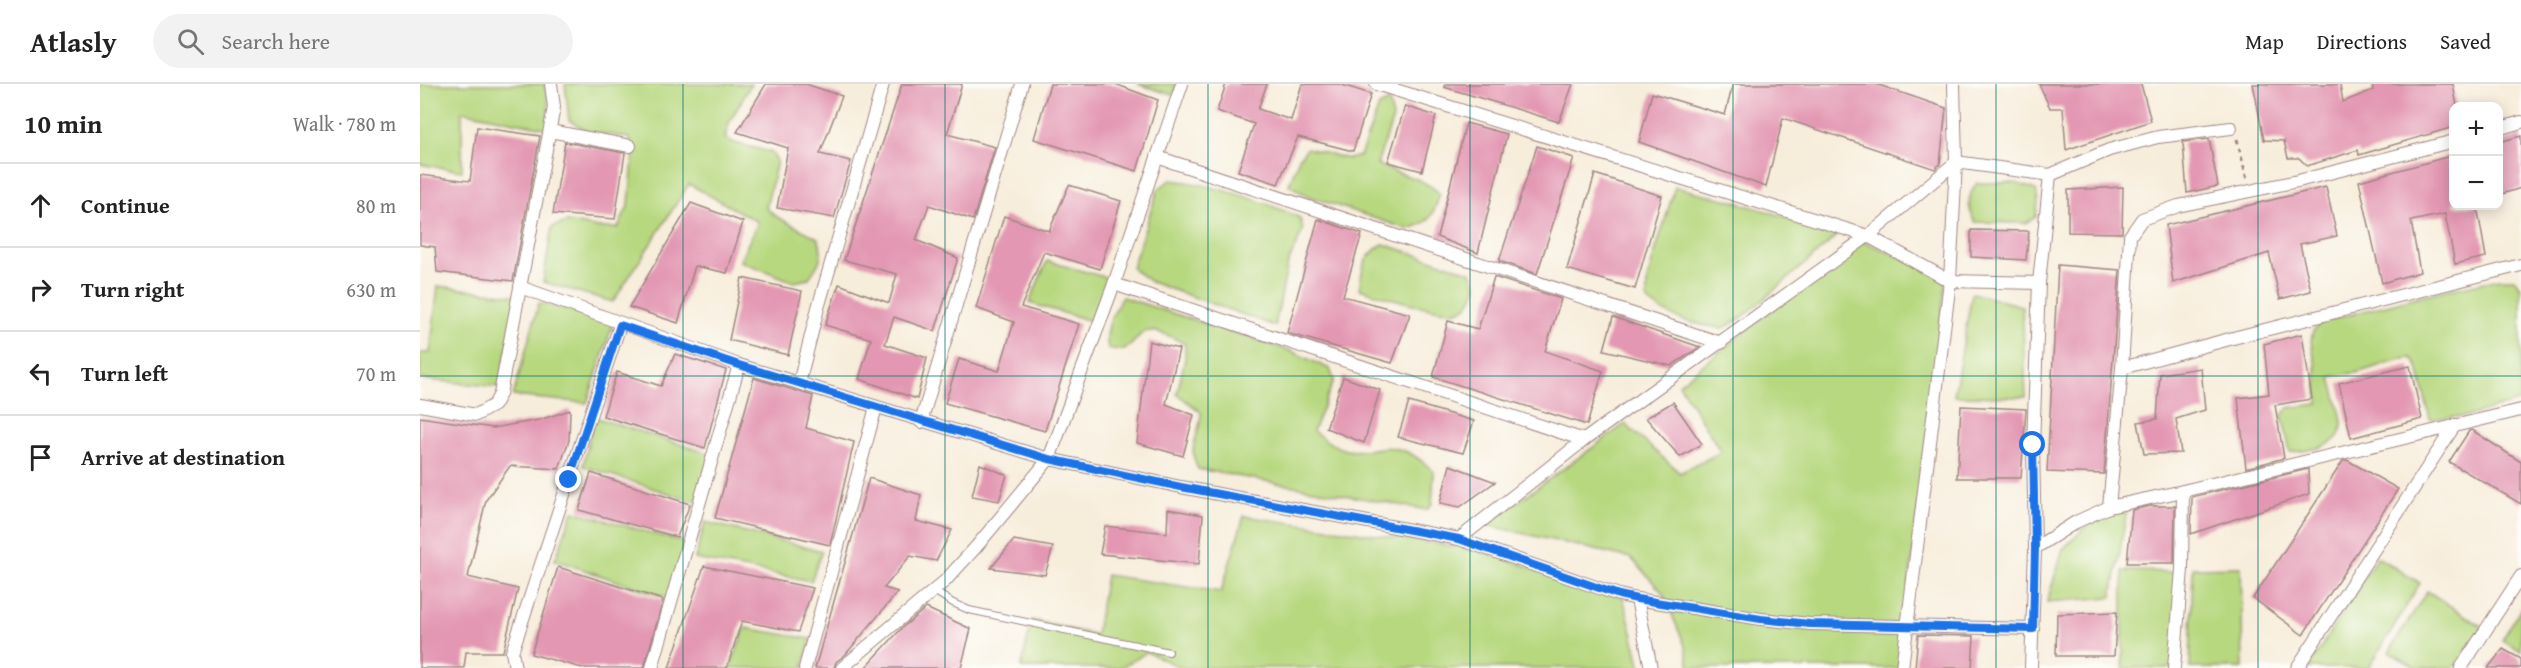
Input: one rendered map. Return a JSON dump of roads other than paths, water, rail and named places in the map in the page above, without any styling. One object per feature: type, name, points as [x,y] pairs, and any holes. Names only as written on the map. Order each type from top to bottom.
[{"type":"street","points":[[420,405],[476,416],[494,405],[500,394],[554,107],[551,84]]},
{"type":"street","points":[[799,383],[818,308],[883,84]]},
{"type":"street","points":[[921,422],[1022,84]]},
{"type":"street","points":[[842,668],[934,591],[976,547],[1049,459],[1113,284],[1182,84]]},
{"type":"street","points":[[1377,84],[1868,236],[1950,281],[2039,283]]},
{"type":"street","points":[[1902,668],[1950,281],[1956,162],[1956,84],[1947,84]]},
{"type":"street","points":[[2503,128],[2521,122]]},
{"type":"street","points":[[1459,539],[1584,440],[1868,236],[1956,162],[2050,175],[2109,150],[2158,137],[2231,128]]},
{"type":"street","points":[[550,131],[630,146]]},
{"type":"street","points":[[2109,507],[2122,369],[2130,236],[2134,227],[2142,219],[2178,206],[2251,192],[2449,142]]},
{"type":"street","points":[[1157,157],[1721,343]]},
{"type":"street","points":[[2031,668],[2035,548],[2033,445],[2039,283],[2050,175]]},
{"type":"street","points":[[2122,369],[2237,336],[2521,265]]},
{"type":"street","points":[[1113,284],[1584,440]]},
{"type":"street","points":[[520,287],[620,325],[739,365],[1049,459],[1181,487],[1459,539],[1619,595],[1761,619],[1800,623],[2033,629]]},
{"type":"street","points":[[515,668],[512,652],[620,325]]},
{"type":"street","points":[[652,668],[739,365]]},
{"type":"street","points":[[805,668],[876,407]]},
{"type":"street","points":[[2035,548],[2076,522],[2109,507],[2521,410]]},
{"type":"street","points":[[2297,668],[2455,425]]},
{"type":"street","points":[[2174,668],[2182,569],[2183,491]]},
{"type":"street","points":[[2461,668],[2521,576]]},
{"type":"street","points":[[1637,599],[1651,668]]},
{"type":"lane","points":[[934,591],[969,610],[1169,652]]}]
